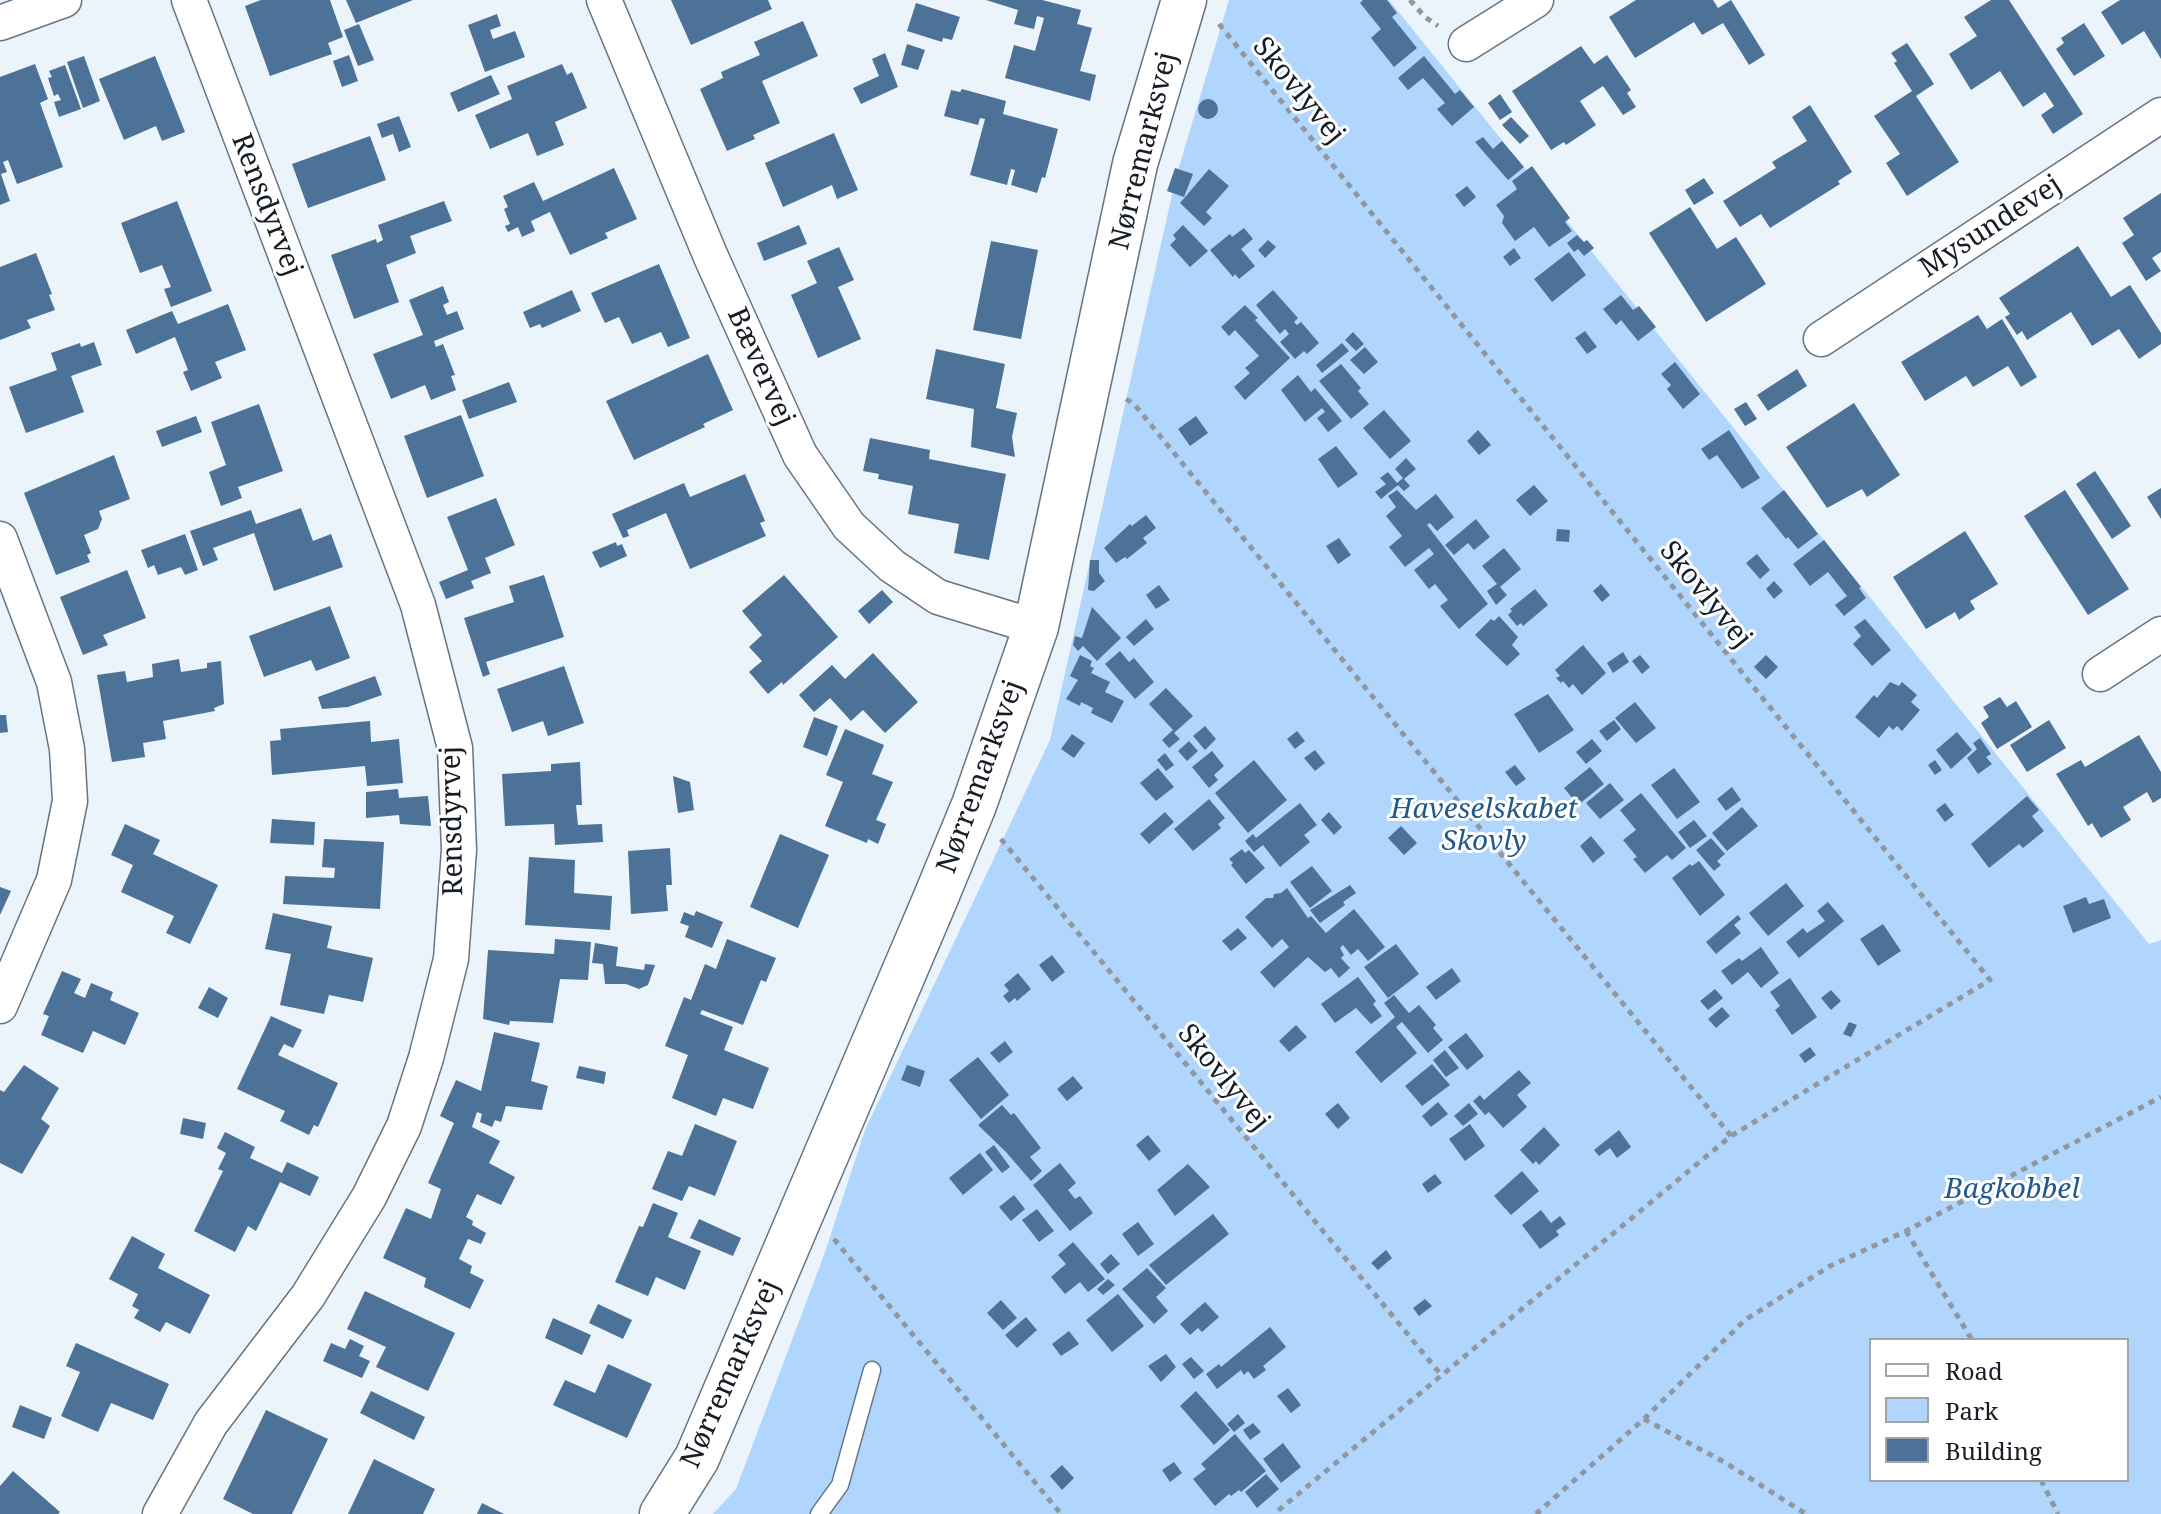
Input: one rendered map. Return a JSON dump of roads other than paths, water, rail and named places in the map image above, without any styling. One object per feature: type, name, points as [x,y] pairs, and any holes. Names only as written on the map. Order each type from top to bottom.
[{"type":"street","points":[[0,23],[64,0]]},
{"type":"street","name":"Rensdyrvej","points":[[160,1514],[211,1423],[308,1296],[369,1197],[404,1126],[426,1058],[451,959],[459,850],[455,748],[418,605],[189,0]]},
{"type":"street","name":"Bævervej","points":[[604,0],[711,257],[800,455],[849,526],[892,566],[938,597],[1036,627]]},
{"type":"street","points":[[1466,44],[1536,0]]},
{"type":"street","name":"Nørremarksvej","points":[[662,1514],[697,1458],[974,805],[1036,627],[1135,164],[1197,6]]},
{"type":"street","name":"Mysundevej","points":[[1821,339],[2161,115]]},
{"type":"street","points":[[0,539],[54,682],[67,749],[70,801],[54,880],[0,1006]]},
{"type":"street","points":[[2100,674],[2161,634]]},
{"type":"lane","points":[[819,1514],[840,1485],[872,1370]]},
{"type":"park label","name":"Haveselskabet Skovly","points":[[1484,826]]},
{"type":"park label","name":"Bagkobbel","points":[[2012,1190]]}]
